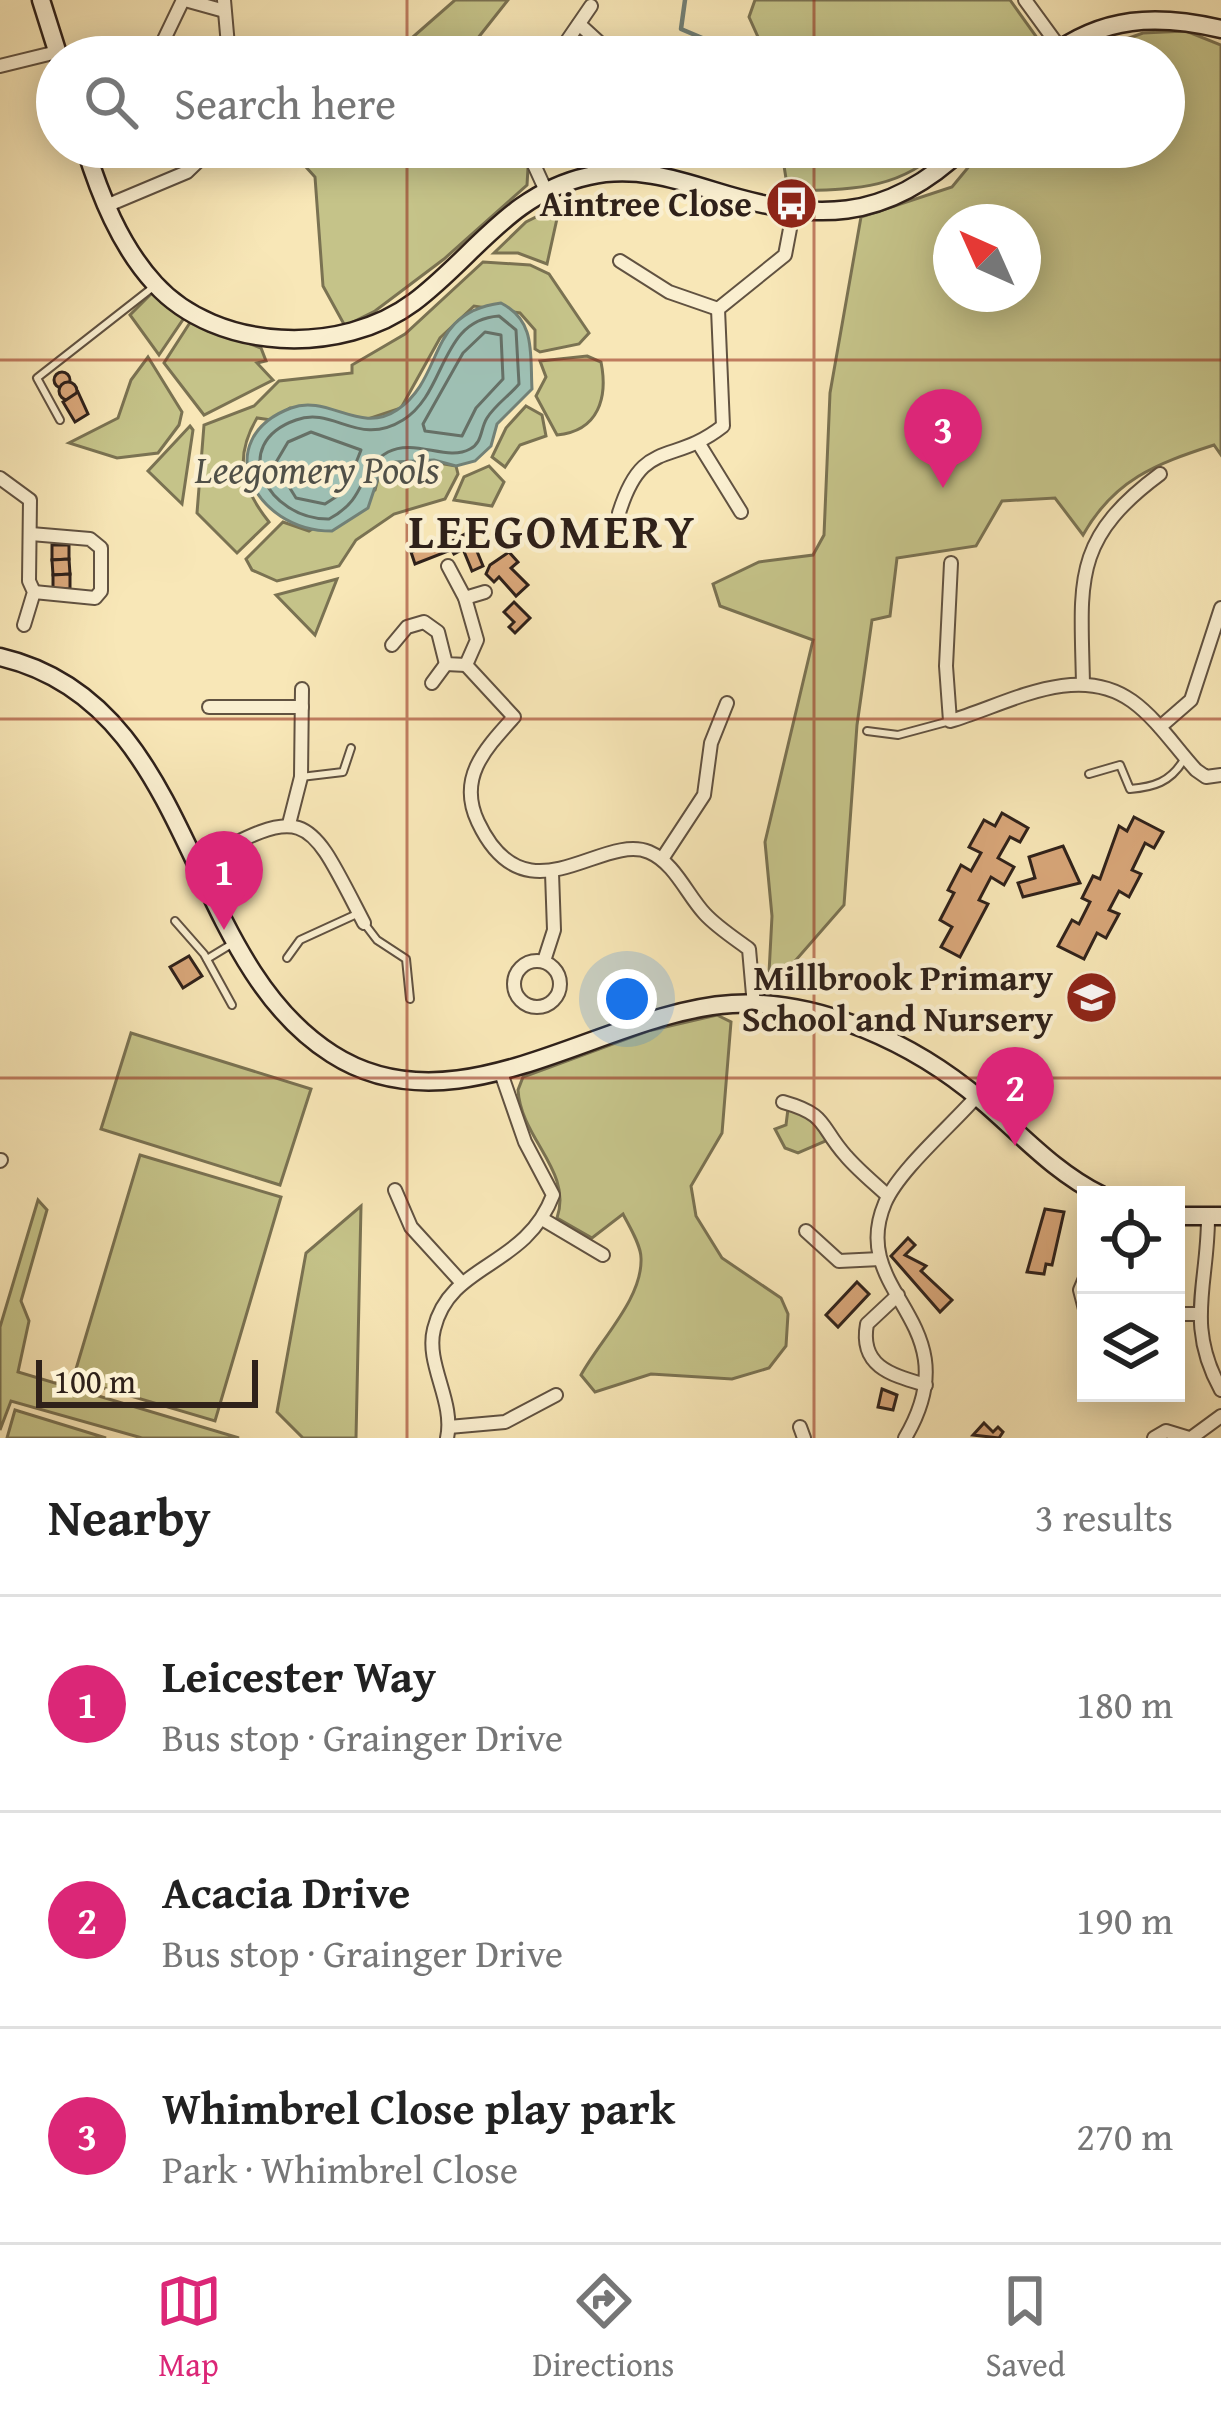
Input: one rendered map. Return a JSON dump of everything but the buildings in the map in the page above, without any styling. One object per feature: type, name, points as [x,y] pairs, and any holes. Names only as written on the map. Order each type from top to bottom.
[{"type":"street","points":[[41,0],[52,36]]},
{"type":"street","points":[[166,36],[184,0],[223,5],[227,36]]},
{"type":"street","points":[[1025,0],[1045,36]]},
{"type":"street","points":[[571,36],[591,5]]},
{"type":"street","points":[[1087,36],[1110,24],[1140,20],[1221,29]]},
{"type":"street","points":[[579,24],[592,36]]},
{"type":"street","points":[[0,66],[36,59]]},
{"type":"street","points":[[92,168],[106,206],[155,285],[197,316],[263,337],[330,338],[372,326],[413,303],[505,216],[546,191],[589,176],[632,172],[667,176],[793,213],[848,210],[905,192],[937,168]]},
{"type":"street","points":[[106,206],[192,168]]},
{"type":"street","points":[[536,168],[546,191]]},
{"type":"street","points":[[718,309],[785,255],[793,213]]},
{"type":"street","points":[[620,261],[669,292],[718,309]]},
{"type":"street","points":[[619,513],[629,478],[649,458],[699,445],[723,426],[718,309]]},
{"type":"street","points":[[699,445],[741,512]]},
{"type":"street","points":[[1083,684],[1082,613],[1089,554],[1107,518],[1160,474]]},
{"type":"street","points":[[0,478],[29,500],[28,581],[34,592],[24,625]]},
{"type":"street","points":[[31,534],[90,539],[101,548],[101,591],[95,598],[34,592]]},
{"type":"street","points":[[951,563],[946,666],[950,721],[1052,687],[1083,684],[1131,700],[1206,777],[1221,775]]},
{"type":"street","points":[[448,566],[465,598],[477,640],[466,665]]},
{"type":"street","points":[[465,598],[485,592]]},
{"type":"street","points":[[1160,727],[1191,700],[1221,608]]},
{"type":"street","points":[[392,645],[407,627],[424,622],[438,632],[446,664]]},
{"type":"street","points":[[0,656],[60,677],[93,700],[129,741],[283,1012],[332,1055],[409,1081],[468,1080],[657,1018],[754,1006],[816,1014],[927,1060],[977,1096],[1054,1166],[1086,1186]]},
{"type":"street","points":[[446,664],[466,665],[518,713],[483,751],[468,798],[480,827],[503,856],[552,873],[620,850],[644,850],[662,859],[706,916],[749,949],[754,1006]]},
{"type":"street","points":[[432,682],[446,664]]},
{"type":"street","points":[[289,824],[301,777],[302,689]]},
{"type":"street","points":[[662,859],[704,795],[711,743],[727,703]]},
{"type":"street","points":[[209,707],[302,707]]},
{"type":"street","points":[[198,863],[256,830],[289,824],[316,836],[362,918]]},
{"type":"street","points":[[544,961],[554,930],[552,873]]},
{"type":"street","points":[[500,1070],[525,1142],[553,1196],[529,1240],[462,1283],[444,1301],[432,1334],[448,1432],[505,1422],[556,1395]]},
{"type":"street","points":[[905,1438],[926,1385],[926,1344],[880,1259],[878,1227],[888,1196],[977,1096]]},
{"type":"street","points":[[784,1102],[812,1110],[827,1124],[842,1153],[888,1196]]},
{"type":"street","points":[[395,1190],[411,1227],[462,1283]]},
{"type":"street","points":[[1185,1216],[1215,1217],[1197,1314],[1221,1390]]},
{"type":"street","points":[[544,1220],[602,1255]]},
{"type":"street","points":[[806,1231],[839,1261],[880,1259]]},
{"type":"street","points":[[898,1295],[867,1324],[868,1356],[881,1371],[926,1385]]},
{"type":"street","points":[[1185,1313],[1197,1314]]},
{"type":"street","points":[[1154,1438],[1166,1431],[1190,1438],[1221,1416]]},
{"type":"lane","points":[[61,420],[37,378],[155,285]]},
{"type":"lane","points":[[867,731],[898,735],[950,721]]},
{"type":"lane","points":[[301,777],[343,772],[352,748]]},
{"type":"lane","points":[[1089,774],[1115,764],[1124,768],[1130,790],[1148,788],[1164,782],[1185,758]]},
{"type":"lane","points":[[287,958],[300,940],[362,918],[377,940],[406,959],[410,999]]},
{"type":"lane","points":[[175,921],[207,959],[232,1005]]},
{"type":"lane","points":[[207,959],[238,940]]},
{"type":"shaded area","points":[[455,0],[508,0],[480,36],[414,36]]},
{"type":"shaded area","points":[[755,0],[1010,0],[1036,36],[758,36],[749,17]]},
{"type":"shaded area","points":[[1186,31],[1221,45],[1221,455],[1214,445],[1138,476],[1108,500],[1083,535],[1055,498],[1002,501],[976,546],[897,558],[890,616],[872,620],[857,725],[844,905],[768,992],[772,916],[765,842],[813,640],[720,606],[713,584],[759,562],[813,555],[824,535],[830,393],[861,217],[952,187],[968,168],[1185,168],[1185,36],[1134,36]]},
{"type":"shaded area","points":[[307,168],[528,168],[527,185],[444,259],[375,311],[345,326],[323,286],[315,177]]},
{"type":"shaded area","points":[[784,168],[917,168],[871,185],[788,191]]},
{"type":"shaded area","points":[[560,205],[547,264],[518,253],[494,253],[526,222]]},
{"type":"shaded area","points":[[483,262],[530,265],[549,274],[589,333],[579,344],[540,352],[535,349],[535,330],[520,313],[474,306],[440,338],[401,408],[365,420],[290,408],[271,420],[257,418],[245,446],[244,472],[269,522],[237,553],[197,513],[204,425],[254,406],[279,381],[352,373],[352,365],[405,334]]},
{"type":"shaded area","points":[[152,293],[184,318],[159,355],[130,315]]},
{"type":"shaded area","points":[[191,321],[261,348],[266,361],[257,363],[273,380],[204,415],[164,363]]},
{"type":"shaded area","points":[[587,356],[601,362],[603,388],[597,410],[583,427],[557,435],[536,396],[546,377],[540,361]]},
{"type":"shaded area","points":[[148,357],[182,412],[179,425],[158,453],[117,458],[69,443],[118,418],[131,380]]},
{"type":"shaded area","points":[[526,406],[542,415],[546,436],[520,445],[505,467],[492,457],[506,428]]},
{"type":"shaded area","points":[[190,426],[193,430],[182,504],[148,471]]},
{"type":"shaded area","points":[[409,458],[456,466],[458,474],[445,499],[394,514],[356,540],[339,566],[277,581],[252,570],[246,559],[283,522],[309,531],[375,490],[379,475]]},
{"type":"shaded area","points":[[489,466],[504,482],[492,506],[454,500],[464,477]]},
{"type":"shaded area","points":[[337,579],[315,635],[276,595]]},
{"type":"shaded area","points":[[717,1015],[731,1022],[722,1133],[691,1186],[696,1216],[722,1258],[781,1298],[788,1314],[786,1346],[769,1368],[732,1379],[651,1374],[595,1392],[581,1375],[628,1303],[640,1273],[640,1253],[623,1214],[592,1238],[557,1218],[558,1185],[521,1108],[518,1090],[523,1077],[648,1031]]},
{"type":"shaded area","points":[[131,1033],[311,1089],[280,1185],[101,1129]]},
{"type":"shaded area","points":[[788,1109],[807,1114],[828,1140],[798,1153],[785,1148],[775,1129],[786,1125]]},
{"type":"shaded area","points":[[140,1155],[281,1197],[215,1421],[73,1379]]},
{"type":"shaded area","points":[[38,1200],[47,1210],[21,1301],[29,1321],[18,1372],[239,1438],[142,1438],[11,1401],[0,1430],[0,1327]]},
{"type":"shaded area","points":[[361,1206],[356,1438],[303,1438],[277,1412],[306,1253]]},
{"type":"shaded area","points":[[15,1410],[106,1438],[7,1438]]},
{"type":"water","name":"Leegomery Pools","points":[[501,303],[526,329],[532,389],[497,424],[491,446],[475,461],[456,466],[434,460],[395,462],[379,475],[368,508],[332,531],[304,527],[263,500],[251,481],[247,461],[252,440],[266,422],[305,405],[370,418],[397,410],[423,381],[460,319]]},
{"type":"waterway","points":[[685,0],[681,29],[698,36]]},
{"type":"place","name":"Aintree Close","points":[[791,203]]},
{"type":"place","name":"Whimbrel Close play park","points":[[943,488]]},
{"type":"place","name":"Leicester Way","points":[[224,930]]},
{"type":"place","name":"Millbrook Primary School and Nursery","points":[[1092,998]]},
{"type":"place","name":"Acacia Drive","points":[[1015,1146]]},
{"type":"district","name":"LEEGOMERY","points":[[553,531]]}]
